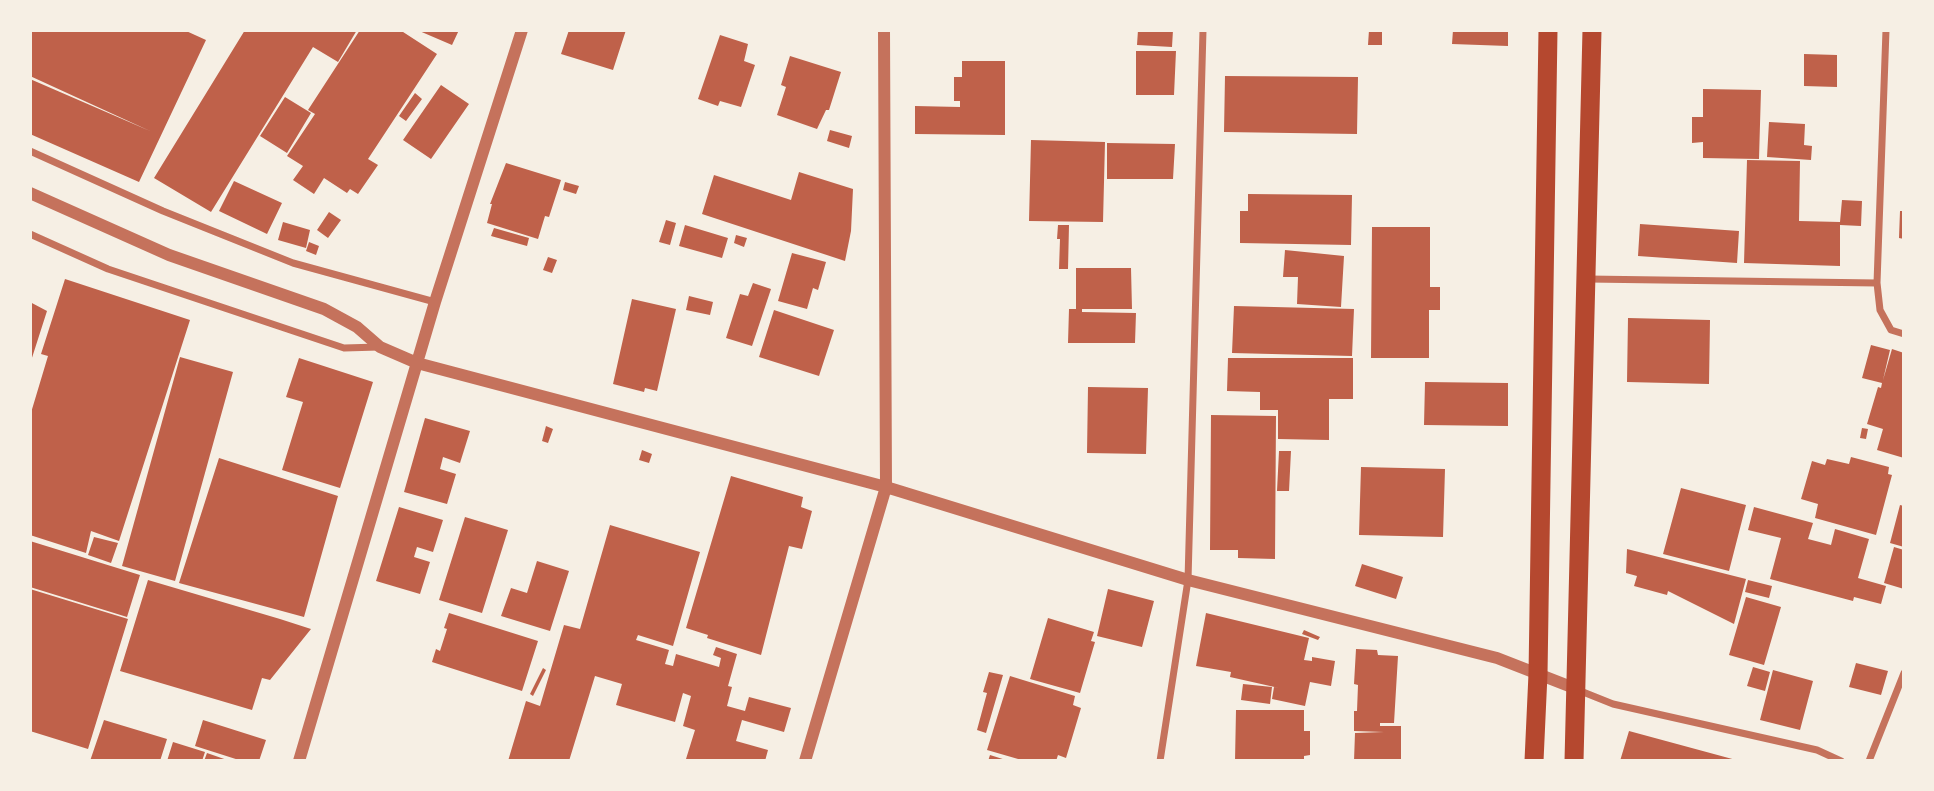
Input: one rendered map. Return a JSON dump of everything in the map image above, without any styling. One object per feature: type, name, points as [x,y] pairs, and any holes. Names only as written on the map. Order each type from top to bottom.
[{"type":"highway","points":[[1534,761],[1538,674],[1548,30]]},
{"type":"highway","points":[[1574,761],[1592,30]]},
{"type":"street","points":[[299,761],[435,302],[522,30]]},
{"type":"street","points":[[805,761],[886,487],[884,30]]},
{"type":"street","points":[[1160,761],[1188,579],[1203,30]]},
{"type":"street","points":[[1886,30],[1877,283],[1880,310],[1885,320],[1891,330],[1904,334]]},
{"type":"street","points":[[30,151],[163,211],[293,264],[435,302]]},
{"type":"street","points":[[30,193],[170,255],[324,309],[357,327],[380,346],[417,363],[886,487],[1188,579],[1497,658],[1613,704],[1817,750],[1841,761]]},
{"type":"street","points":[[30,234],[108,269],[344,348],[380,346]]},
{"type":"street","points":[[1586,279],[1877,283]]},
{"type":"street","points":[[1869,761],[1904,673]]},
{"type":"building","points":[[30,30],[184,30],[206,40],[139,182],[30,134],[30,79],[150,131],[30,76]]},
{"type":"building","points":[[245,30],[357,30],[338,62],[313,47],[211,212],[154,178]]},
{"type":"building","points":[[360,30],[400,30],[437,54],[368,159],[378,165],[358,194],[350,189],[347,193],[324,178],[314,194],[293,180],[303,166],[287,156],[315,114],[308,110]]},
{"type":"building","points":[[417,30],[459,30],[452,45]]},
{"type":"building","points":[[569,30],[626,30],[613,70],[561,54]]},
{"type":"building","points":[[1138,30],[1173,30],[1172,47],[1137,45]]},
{"type":"building","points":[[1369,30],[1382,30],[1382,45],[1368,45]]},
{"type":"building","points":[[1453,30],[1508,30],[1508,46],[1452,44]]},
{"type":"building","points":[[720,35],[748,44],[744,61],[755,65],[741,107],[720,101],[718,106],[698,99]]},
{"type":"building","points":[[1136,51],[1176,51],[1174,95],[1136,95]]},
{"type":"building","points":[[1804,54],[1837,55],[1837,87],[1804,86]]},
{"type":"building","points":[[790,56],[841,72],[829,110],[826,110],[817,129],[777,115],[786,87],[781,85]]},
{"type":"building","points":[[962,61],[1005,61],[1005,135],[915,134],[915,106],[960,107],[960,101],[954,101],[954,77],[962,77]]},
{"type":"building","points":[[1225,76],[1358,77],[1357,134],[1224,132]]},
{"type":"building","points":[[441,85],[469,104],[431,159],[403,140]]},
{"type":"building","points":[[1703,89],[1761,90],[1759,159],[1703,158],[1703,142],[1692,143],[1692,117],[1703,117]]},
{"type":"building","points":[[415,93],[422,99],[406,121],[399,116]]},
{"type":"building","points":[[285,97],[311,113],[287,153],[260,136]]},
{"type":"building","points":[[1769,122],[1805,124],[1804,145],[1812,146],[1811,160],[1767,157]]},
{"type":"building","points":[[830,130],[852,136],[849,148],[827,141]]},
{"type":"building","points":[[1031,140],[1105,142],[1103,222],[1029,221]]},
{"type":"building","points":[[1107,143],[1175,144],[1173,179],[1107,179]]},
{"type":"building","points":[[1747,160],[1800,161],[1799,221],[1840,222],[1842,200],[1862,201],[1861,226],[1840,225],[1840,266],[1744,263]]},
{"type":"building","points":[[506,163],[561,180],[549,217],[545,216],[538,239],[487,223],[490,204]]},
{"type":"building","points":[[799,172],[853,189],[851,231],[845,261],[702,214],[714,175],[791,200]]},
{"type":"building","points":[[234,181],[282,203],[267,234],[219,211]]},
{"type":"building","points":[[565,182],[579,186],[576,194],[563,190]]},
{"type":"building","points":[[1248,194],[1352,195],[1351,245],[1240,243],[1240,211],[1248,211]]},
{"type":"building","points":[[1900,211],[1904,211],[1904,239],[1899,238]]},
{"type":"building","points":[[329,212],[341,220],[328,238],[317,230]]},
{"type":"building","points":[[666,220],[676,223],[670,245],[659,242]]},
{"type":"building","points":[[283,222],[310,230],[306,248],[278,240]]},
{"type":"building","points":[[1640,224],[1739,231],[1737,263],[1638,256]]},
{"type":"building","points":[[685,225],[728,238],[722,258],[679,246]]},
{"type":"building","points":[[1058,225],[1069,225],[1068,269],[1059,269]]},
{"type":"building","points":[[1372,227],[1430,227],[1430,287],[1440,287],[1440,310],[1429,310],[1429,358],[1371,358]]},
{"type":"building","points":[[494,228],[529,238],[527,246],[491,236]]},
{"type":"building","points":[[736,235],[747,238],[744,247],[734,243]]},
{"type":"building","points":[[309,242],[319,246],[316,255],[306,251]]},
{"type":"building","points":[[1285,250],[1344,256],[1341,307],[1297,304],[1298,277],[1283,277]]},
{"type":"building","points":[[792,253],[826,262],[818,290],[813,288],[807,309],[778,301]]},
{"type":"building","points":[[548,257],[557,260],[552,273],[543,270]]},
{"type":"building","points":[[1076,268],[1131,268],[1132,309],[1082,309],[1082,312],[1136,313],[1135,343],[1068,343],[1069,309],[1076,309]]},
{"type":"building","points":[[65,279],[190,320],[119,541],[91,531],[86,553],[30,535],[30,416],[48,356],[41,354]]},
{"type":"building","points":[[753,283],[771,289],[752,346],[726,338],[740,294],[748,296]]},
{"type":"building","points":[[689,296],[713,302],[710,315],[686,310]]},
{"type":"building","points":[[632,299],[676,309],[657,391],[645,388],[644,392],[613,384]]},
{"type":"building","points":[[30,302],[47,311],[30,364]]},
{"type":"building","points":[[1234,306],[1354,309],[1352,356],[1232,353]]},
{"type":"building","points":[[774,310],[834,330],[819,376],[759,357]]},
{"type":"building","points":[[1628,318],[1710,320],[1709,384],[1627,382]]},
{"type":"building","points":[[1871,345],[1890,350],[1883,380],[1892,349],[1904,353],[1904,458],[1877,450],[1883,429],[1867,424],[1878,387],[1881,388],[1882,383],[1862,378]]},
{"type":"building","points":[[180,357],[233,372],[175,581],[122,566]]},
{"type":"building","points":[[299,358],[373,382],[340,488],[282,470],[303,402],[286,397]]},
{"type":"building","points":[[1228,358],[1353,358],[1353,399],[1329,399],[1329,440],[1278,439],[1278,410],[1260,410],[1260,392],[1227,391]]},
{"type":"building","points":[[1425,382],[1508,383],[1508,426],[1424,425]]},
{"type":"building","points":[[1088,387],[1148,388],[1146,454],[1087,453]]},
{"type":"building","points":[[1211,415],[1276,416],[1275,559],[1238,558],[1238,550],[1210,550]]},
{"type":"building","points":[[425,418],[470,431],[460,463],[443,457],[440,469],[456,474],[447,504],[404,492]]},
{"type":"building","points":[[546,426],[553,429],[548,443],[542,441]]},
{"type":"building","points":[[1862,428],[1868,429],[1866,439],[1860,438]]},
{"type":"building","points":[[642,450],[652,454],[649,463],[639,460]]},
{"type":"building","points":[[1279,451],[1291,451],[1289,491],[1277,491]]},
{"type":"building","points":[[1851,457],[1889,467],[1888,474],[1892,475],[1876,535],[1815,518],[1818,504],[1801,499],[1812,461],[1825,465],[1827,459],[1849,464]]},
{"type":"building","points":[[219,458],[338,496],[304,617],[179,583]]},
{"type":"building","points":[[1361,467],[1445,469],[1443,537],[1359,535]]},
{"type":"building","points":[[731,476],[803,497],[801,507],[812,511],[802,549],[789,546],[761,655],[707,638],[708,635],[686,628]]},
{"type":"building","points":[[1681,488],[1746,505],[1729,571],[1663,554]]},
{"type":"building","points":[[1900,505],[1904,506],[1904,547],[1890,543]]},
{"type":"building","points":[[399,507],[443,520],[433,552],[417,547],[414,557],[430,562],[420,594],[376,581]]},
{"type":"building","points":[[1754,507],[1813,523],[1808,539],[1831,545],[1835,529],[1869,539],[1858,578],[1886,586],[1881,604],[1854,597],[1853,601],[1770,579],[1781,538],[1748,530]]},
{"type":"building","points":[[465,517],[508,530],[482,613],[439,600]]},
{"type":"building","points":[[610,525],[700,552],[673,646],[638,635],[636,640],[669,650],[665,664],[673,666],[676,654],[719,667],[721,658],[713,655],[716,647],[737,654],[728,686],[732,687],[727,706],[745,711],[749,697],[791,708],[784,732],[742,720],[736,741],[768,750],[765,761],[689,761],[686,759],[695,730],[683,726],[691,696],[683,693],[675,722],[616,705],[622,684],[595,676],[569,761],[508,761],[526,701],[540,706],[564,625],[580,629]]},
{"type":"building","points":[[94,537],[118,543],[111,563],[88,555]]},
{"type":"building","points":[[30,541],[140,575],[127,617],[30,587]]},
{"type":"building","points":[[1894,547],[1904,550],[1904,589],[1884,583]]},
{"type":"building","points":[[1627,549],[1746,579],[1734,624],[1668,591],[1667,595],[1634,586],[1637,576],[1626,573]]},
{"type":"building","points":[[537,561],[569,571],[550,631],[501,616],[511,588],[527,593]]},
{"type":"building","points":[[1362,564],[1403,577],[1396,599],[1355,586]]},
{"type":"building","points":[[148,580],[311,629],[270,680],[262,678],[252,710],[120,671]]},
{"type":"building","points":[[1748,580],[1772,586],[1769,598],[1745,592]]},
{"type":"building","points":[[30,589],[128,619],[88,749],[30,731]]},
{"type":"building","points":[[1108,589],[1154,601],[1142,647],[1097,636]]},
{"type":"building","points":[[1746,597],[1781,607],[1764,665],[1729,655]]},
{"type":"building","points":[[449,613],[538,641],[522,691],[432,662],[436,649],[440,651]]},
{"type":"building","points":[[1206,613],[1309,638],[1304,660],[1312,661],[1312,657],[1335,661],[1331,686],[1310,682],[1305,706],[1272,699],[1274,687],[1279,688],[1230,677],[1231,672],[1196,666]]},
{"type":"building","points":[[1048,618],[1094,632],[1091,641],[1095,642],[1080,693],[1030,679]]},
{"type":"building","points":[[1304,630],[1320,637],[1318,640],[1302,634]]},
{"type":"building","points":[[1356,649],[1377,650],[1378,655],[1398,656],[1394,723],[1380,723],[1380,726],[1401,726],[1401,761],[1354,761],[1355,733],[1384,732],[1354,731],[1358,685],[1354,684]]},
{"type":"building","points":[[1856,663],[1888,671],[1881,695],[1849,687]]},
{"type":"building","points":[[1753,667],[1770,672],[1765,691],[1747,686]]},
{"type":"building","points":[[543,668],[546,670],[533,696],[530,694]]},
{"type":"building","points":[[1773,670],[1813,681],[1800,730],[1760,720]]},
{"type":"building","points":[[989,672],[1003,675],[986,733],[977,730],[987,693],[983,692]]},
{"type":"building","points":[[1010,676],[1075,696],[1073,705],[1081,708],[1066,758],[1058,755],[1056,761],[1025,761],[987,750]]},
{"type":"building","points":[[1243,684],[1272,687],[1270,704],[1241,700]]},
{"type":"building","points":[[1236,710],[1304,710],[1304,731],[1310,731],[1310,755],[1304,756],[1304,761],[1235,761]]},
{"type":"building","points":[[104,720],[167,739],[160,761],[90,761]]},
{"type":"building","points":[[203,720],[266,740],[259,761],[242,761],[195,746]]},
{"type":"building","points":[[1629,731],[1736,760],[1736,761],[1620,761]]},
{"type":"building","points":[[173,742],[205,752],[202,761],[167,761]]},
{"type":"building","points":[[207,753],[230,761],[204,761]]},
{"type":"building","points":[[990,755],[1009,761],[988,761]]}]
